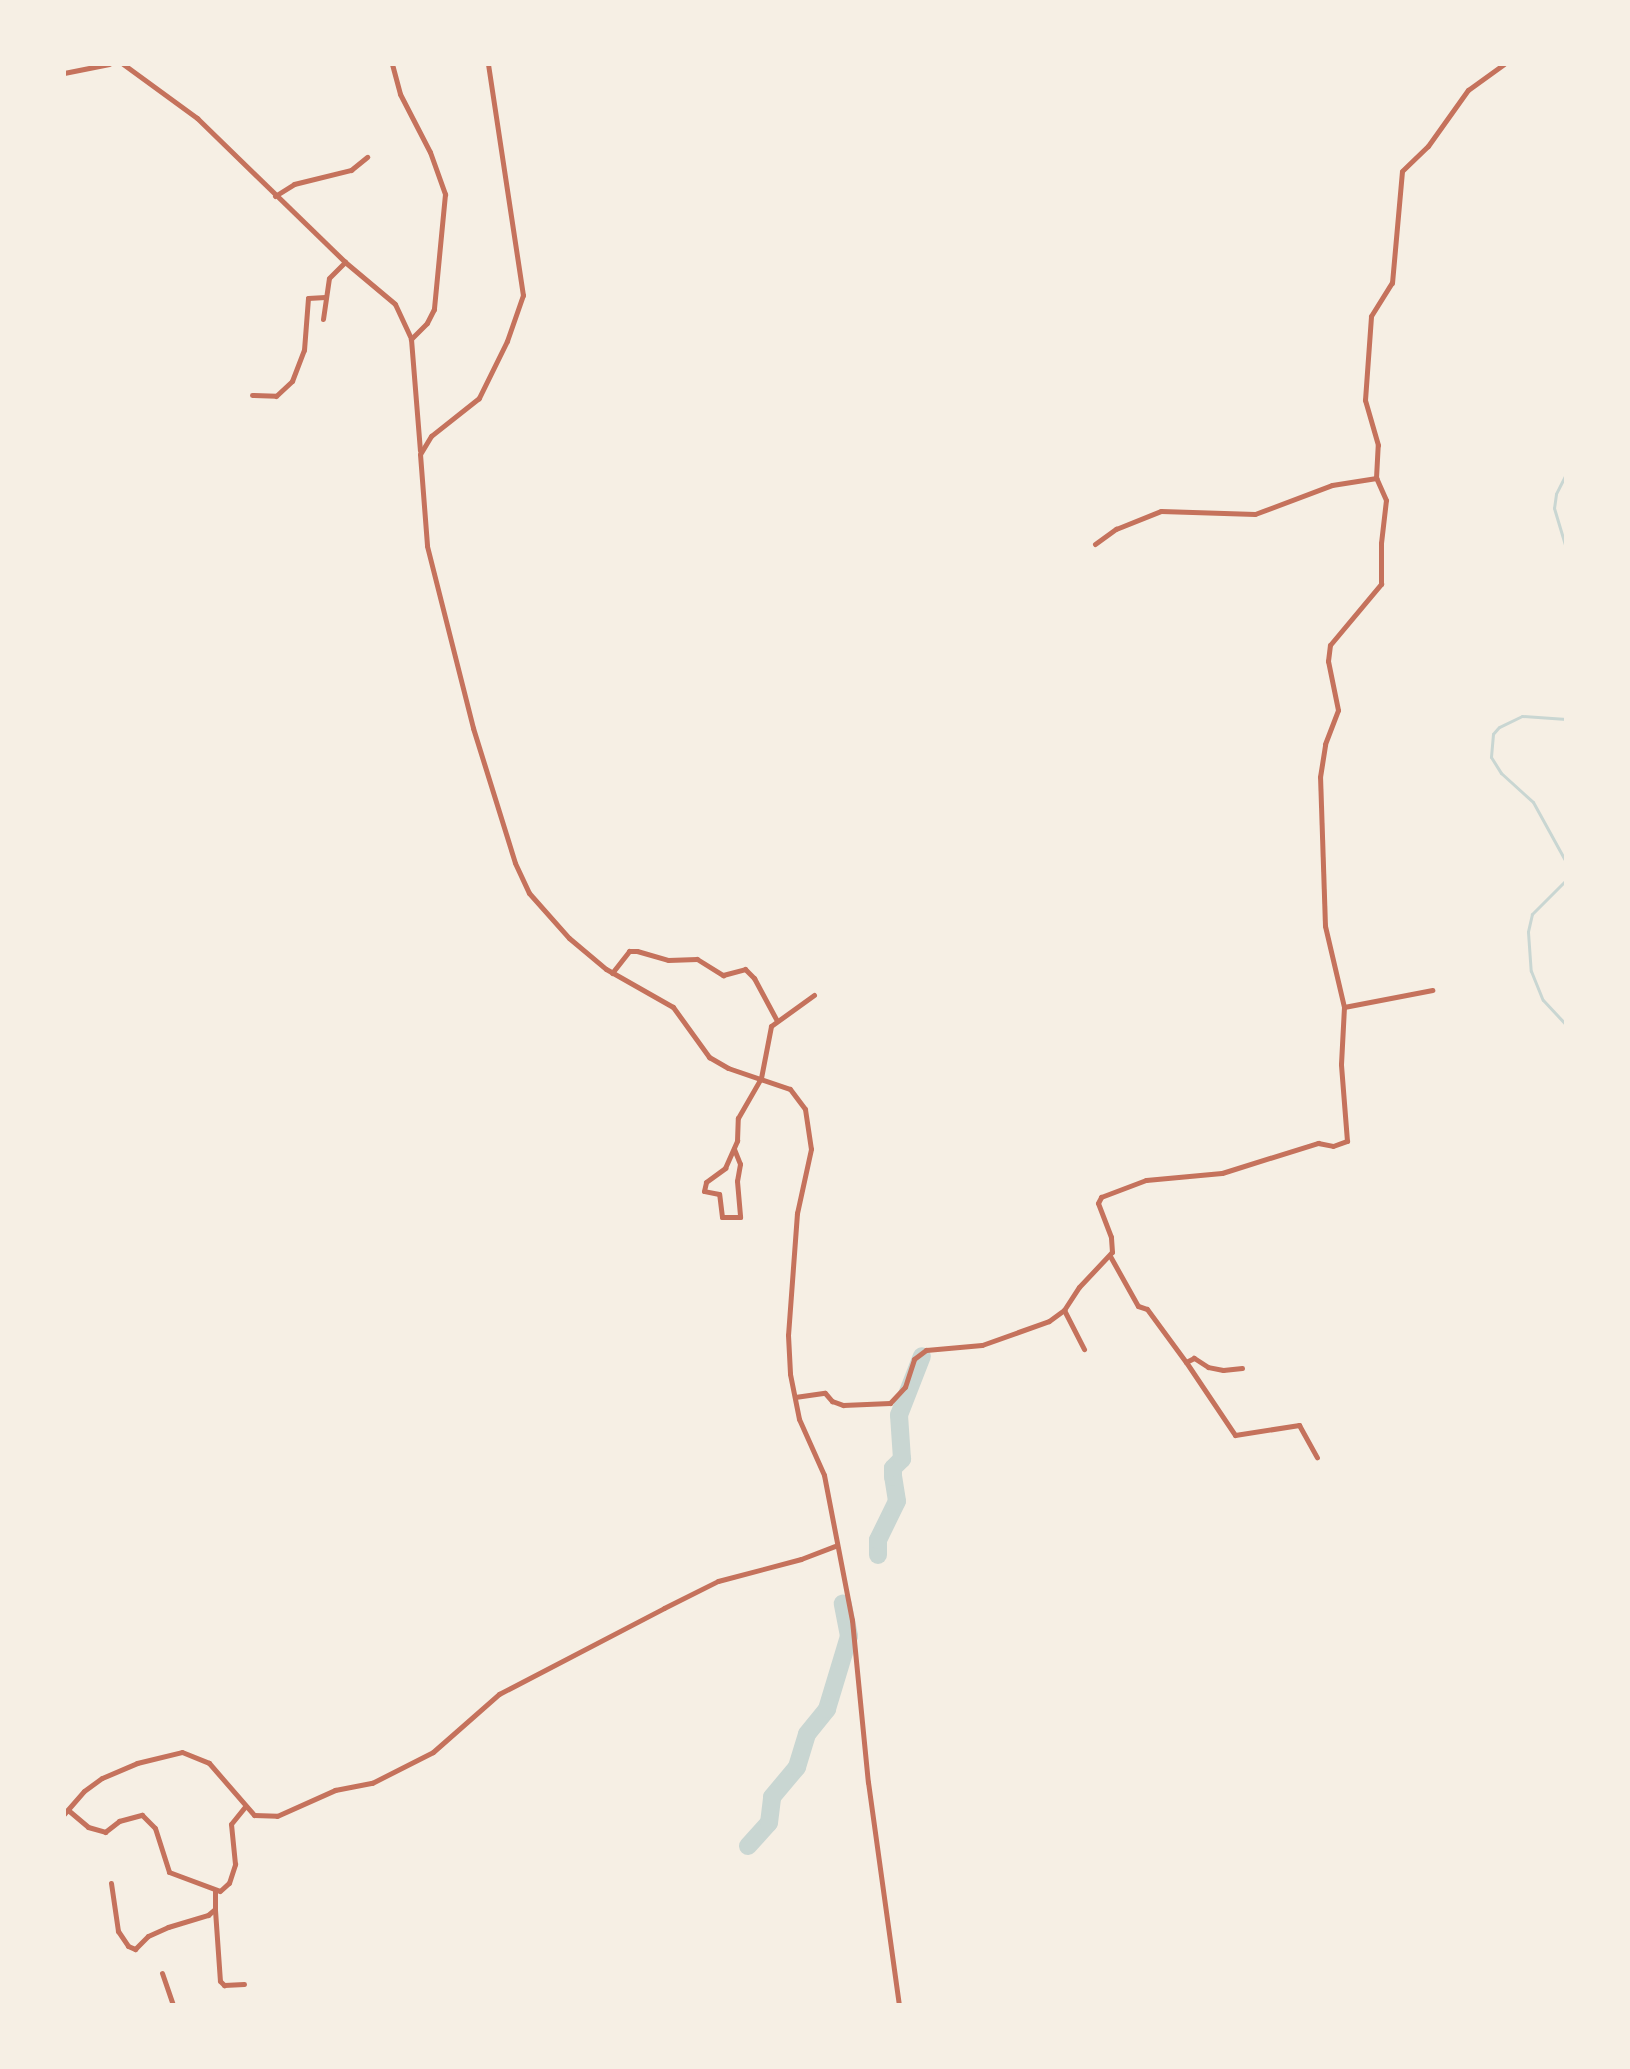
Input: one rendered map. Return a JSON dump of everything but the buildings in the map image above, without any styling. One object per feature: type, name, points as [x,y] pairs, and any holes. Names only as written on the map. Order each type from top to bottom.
[{"type":"street","points":[[64,73],[109,64]]},
{"type":"street","points":[[123,64],[197,118],[345,262],[395,304],[411,339],[427,546],[473,728],[515,863],[539,907],[569,938],[612,973],[673,1007],[709,1057],[795,1093],[805,1109],[811,1149],[797,1213],[788,1335],[799,1419],[824,1475],[835,1546],[852,1620],[868,1782],[899,2005]]},
{"type":"street","points":[[392,64],[400,94],[430,152],[445,194],[434,309],[427,323],[411,339]]},
{"type":"street","points":[[420,454],[431,436],[479,398],[521,303],[521,273],[488,64]]},
{"type":"street","points":[[795,1397],[825,1393],[832,1401],[843,1405],[890,1403],[905,1387],[914,1359],[926,1350],[965,1348],[1016,1335],[1049,1321],[1064,1310],[1079,1287],[1110,1256],[1113,1245],[1098,1203],[1101,1197],[1146,1180],[1222,1173],[1318,1143],[1333,1146],[1345,1142],[1348,1133],[1341,1064],[1344,1007],[1325,926],[1320,777],[1325,744],[1338,710],[1328,661],[1330,645],[1381,584],[1381,543],[1386,500],[1376,478],[1378,445],[1365,400],[1368,345],[1374,308],[1392,283],[1400,176],[1428,146],[1468,90],[1504,64]]},
{"type":"street","points":[[275,196],[294,184],[351,170],[367,157]]},
{"type":"street","points":[[323,319],[329,278],[345,262]]},
{"type":"street","points":[[252,395],[276,396],[292,381],[304,350],[308,298],[325,297]]},
{"type":"street","points":[[1095,544],[1116,529],[1161,511],[1255,514],[1332,485],[1376,478]]},
{"type":"street","points":[[612,973],[629,951],[668,960],[697,959],[723,975],[745,969],[754,978],[776,1019]]},
{"type":"street","points":[[1344,1007],[1432,990]]},
{"type":"street","points":[[734,1149],[740,1164],[737,1181],[740,1217],[722,1217],[719,1194],[704,1191],[707,1180],[725,1168],[734,1149],[738,1118],[761,1078],[771,1026],[776,1019],[814,995]]},
{"type":"street","points":[[1110,1256],[1138,1306],[1147,1309],[1235,1435],[1299,1425],[1317,1457]]},
{"type":"street","points":[[1064,1310],[1084,1349]]},
{"type":"street","points":[[1186,1362],[1194,1358],[1208,1367],[1223,1370],[1242,1368]]},
{"type":"street","points":[[245,1807],[231,1824],[235,1864],[229,1883],[215,1890],[169,1872],[155,1828],[142,1815],[119,1821],[105,1832],[88,1827],[66,1812],[84,1791],[121,1768],[182,1752],[209,1763],[254,1815],[277,1816],[335,1790],[380,1780],[433,1752],[499,1694],[718,1581],[801,1559],[835,1546]]},
{"type":"street","points":[[111,1883],[118,1931],[131,1948],[168,1927],[208,1915],[215,1909]]},
{"type":"street","points":[[215,1890],[220,1981],[224,1985],[244,1984]]},
{"type":"street","points":[[162,1973],[173,2005]]},
{"type":"waterway","points":[[1566,474],[1556,494],[1554,508],[1566,548]]},
{"type":"waterway","points":[[1566,719],[1522,716],[1499,727],[1493,734],[1491,757],[1501,773],[1533,802],[1566,862]]},
{"type":"waterway","points":[[1566,873],[1565,881],[1532,914],[1528,932],[1531,971],[1543,1000],[1566,1025]]},
{"type":"waterway","points":[[878,1555],[878,1540],[897,1501],[893,1468],[902,1459],[899,1415],[922,1356]]},
{"type":"waterway","points":[[748,1846],[769,1823],[772,1797],[797,1767],[807,1734],[827,1709],[849,1636],[843,1604]]}]
